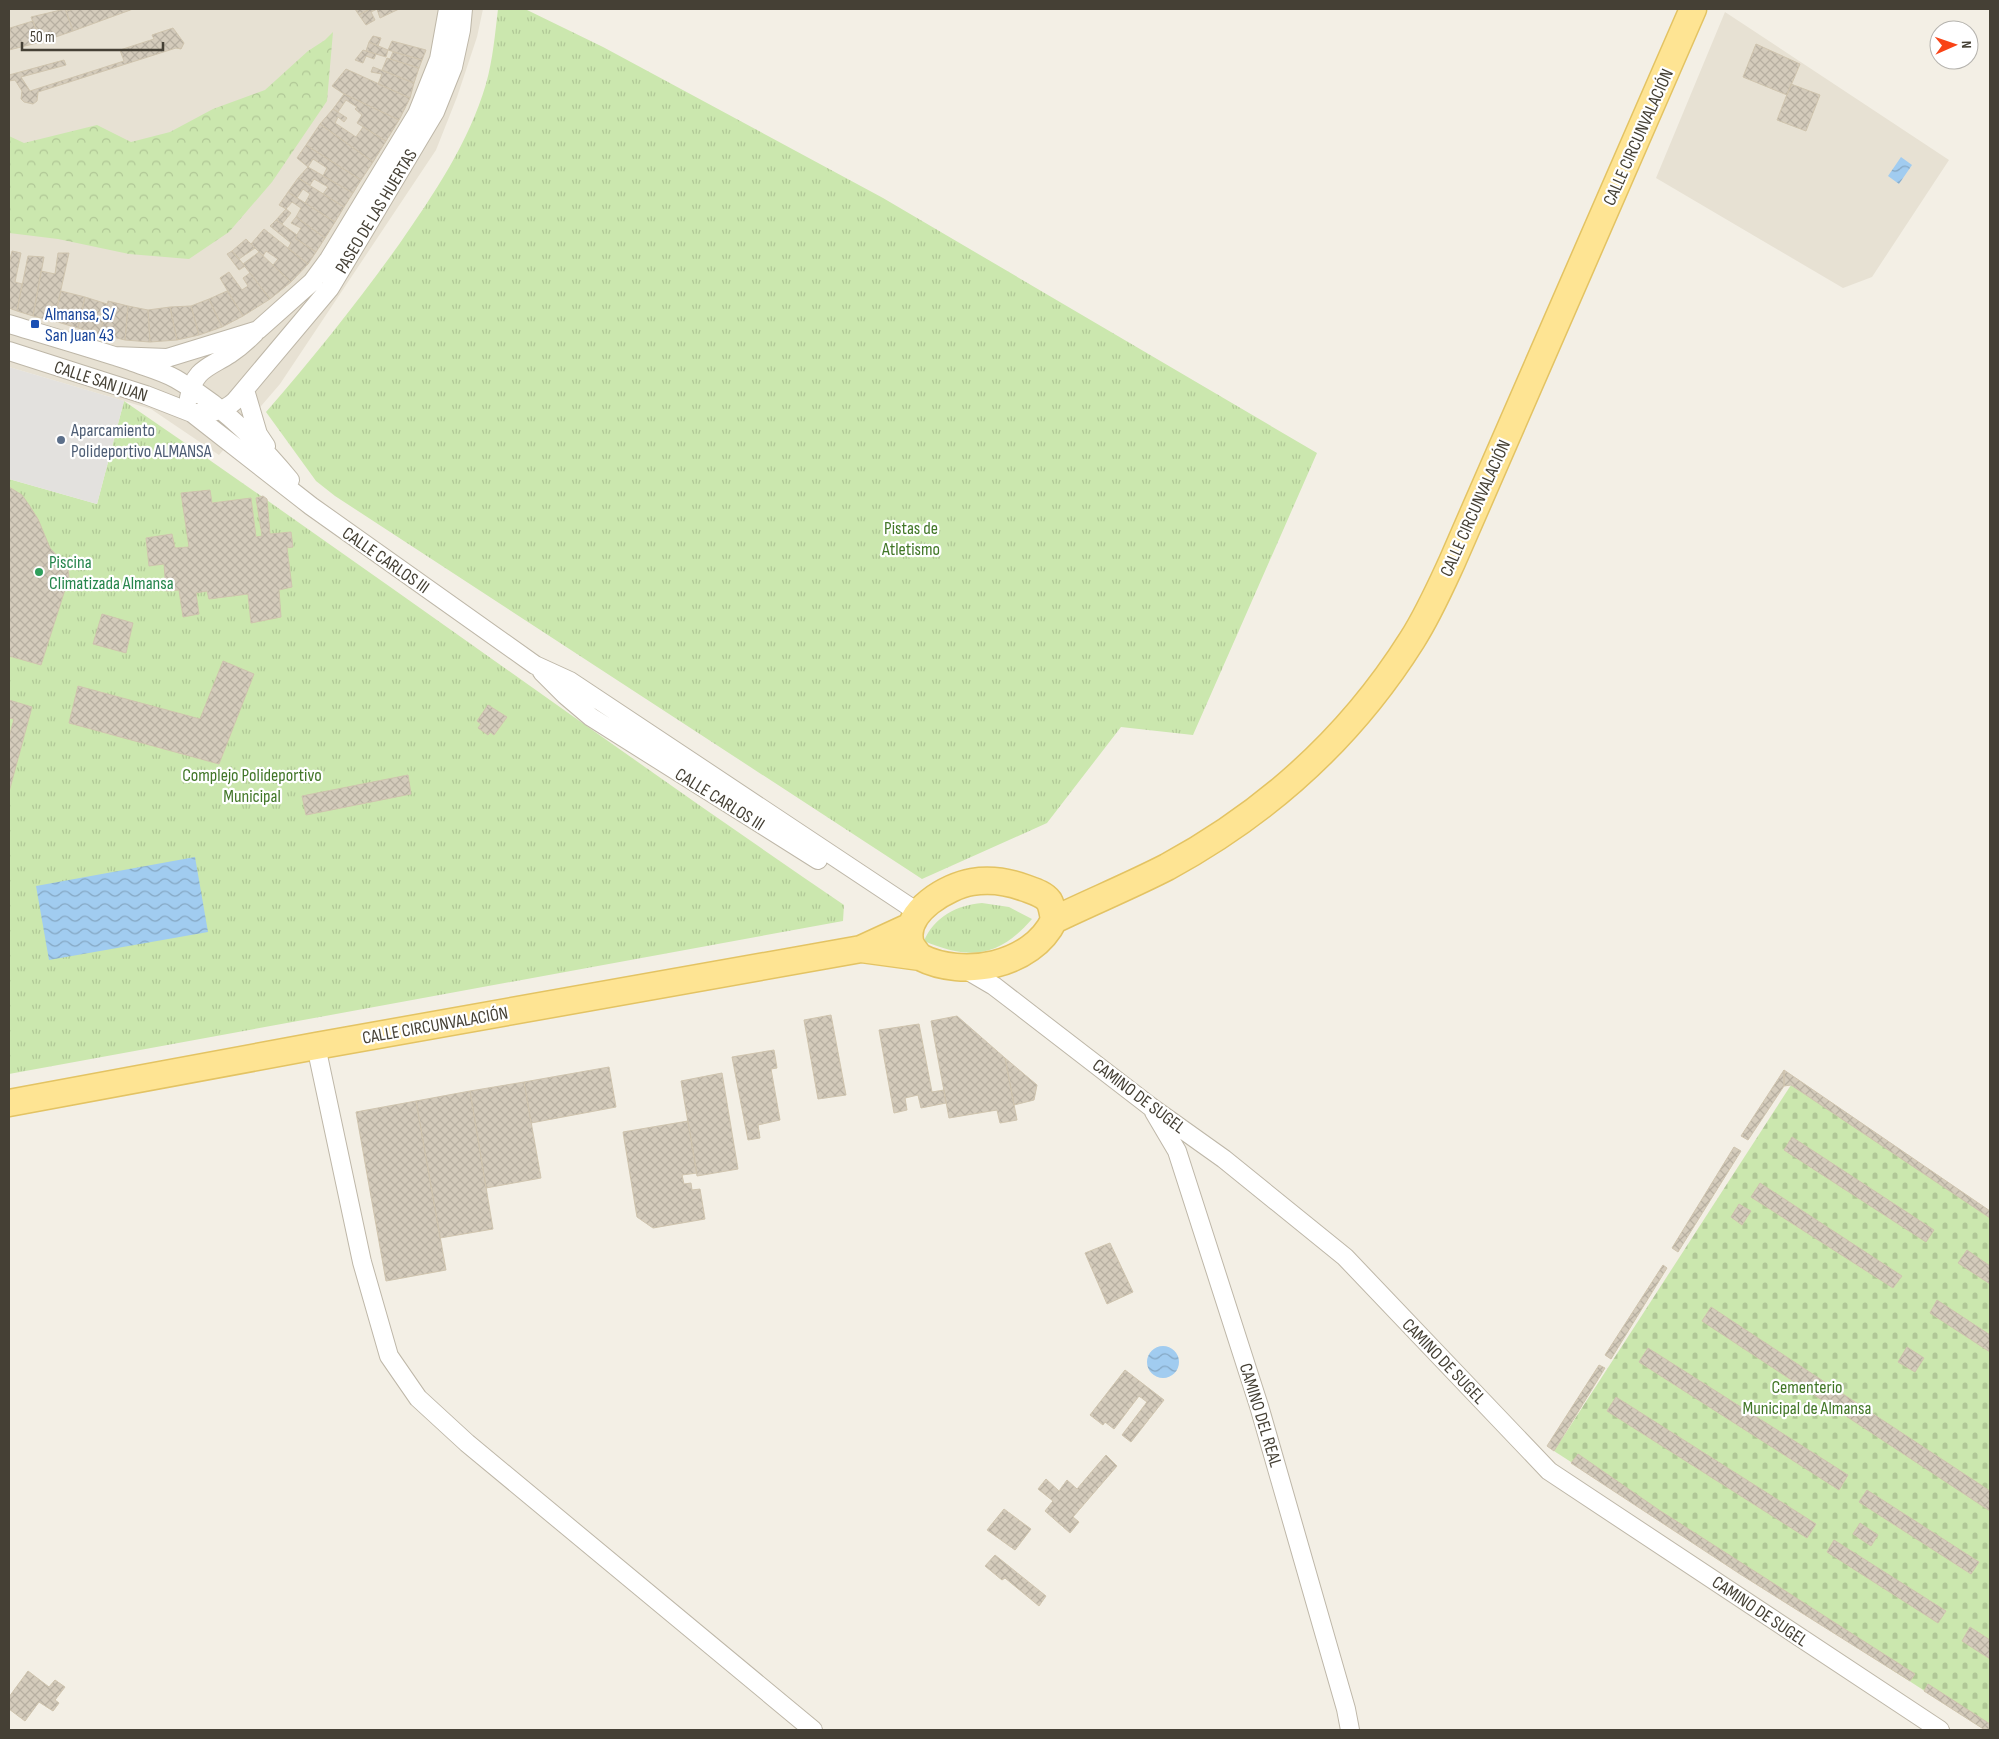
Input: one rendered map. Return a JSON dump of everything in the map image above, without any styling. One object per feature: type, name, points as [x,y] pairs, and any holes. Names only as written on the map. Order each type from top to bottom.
[{"type":"main road","name":"CALLE CIRCUNVALACIÓN","points":[[1051,910],[1113,892],[1142,879],[1223,833],[1272,799],[1338,736],[1377,690],[1413,638],[1431,607],[1452,562],[1693,9]]},
{"type":"main road","points":[[972,882],[1007,883],[1040,894],[1051,910],[1041,940],[1015,956],[984,966],[965,969],[938,964],[920,957],[861,949],[915,920],[933,899],[950,888],[972,882]]},
{"type":"main road","points":[[915,920],[910,943],[920,957]]},
{"type":"main road","name":"CALLE CIRCUNVALACIÓN","points":[[9,1103],[861,949]]},
{"type":"street","name":"PASEO DE LAS HUERTAS","points":[[199,393],[195,379],[203,370],[230,354],[312,282],[320,272],[417,114],[439,59],[448,9]]},
{"type":"street","name":"PASEO DE LAS HUERTAS","points":[[222,410],[228,408],[245,390],[330,288],[435,112],[453,67],[461,30],[463,9]]},
{"type":"street","name":"CALLE SAN JUAN","points":[[9,324],[163,373],[199,393]]},
{"type":"street","name":"PASEO DE LAS HUERTAS","points":[[114,356],[167,358],[258,330]]},
{"type":"street","name":"CALLE SAN JUAN","points":[[9,352],[146,394],[192,413]]},
{"type":"street","points":[[245,390],[258,434],[280,467]]},
{"type":"street","points":[[199,393],[189,401],[192,413],[210,413],[222,410]]},
{"type":"street","name":"CALLE CARLOS III","points":[[199,393],[222,410],[280,467],[311,506]]},
{"type":"street","name":"CALLE CARLOS III","points":[[192,413],[311,506],[535,665],[570,681],[915,920]]},
{"type":"street","name":"CAMINO DE SUGEL","points":[[965,969],[994,986],[1151,1107],[1224,1159],[1345,1257],[1549,1472],[1940,1730]]},
{"type":"street","points":[[316,1046],[362,1262],[389,1356],[404,1381],[436,1416],[467,1443],[813,1730]]},
{"type":"street","name":"CAMINO DEL REAL","points":[[1151,1107],[1177,1151],[1256,1397],[1346,1709],[1350,1730]]},
{"type":"shaded area","points":[[9,9],[483,9],[477,37],[457,97],[436,150],[280,384],[219,455],[151,409],[9,367]]},
{"type":"shaded area","points":[[1725,12],[1949,160],[1872,277],[1843,288],[1656,178]]},
{"type":"shaded area","name":"Aparcamiento Polideportivo ALMANSA","points":[[9,367],[124,401],[97,504],[9,479]]},
{"type":"green space","name":"Pistas de Atletismo","points":[[498,9],[525,9],[603,47],[883,198],[1317,453],[1193,735],[1121,727],[1047,823],[922,879],[335,496],[316,481],[266,412],[368,287],[413,224],[449,167],[470,126],[486,84],[492,56]]},
{"type":"green space","points":[[333,32],[327,101],[272,182],[229,232],[189,259],[129,254],[58,239],[9,233],[9,136],[24,143],[97,125],[131,142],[170,132],[213,109],[265,90],[308,51],[325,40]]},
{"type":"green space","name":"Complejo Polideportivo Municipal","points":[[124,401],[844,905],[843,921],[9,1074],[9,479],[97,504]]},
{"type":"green space","points":[[982,903],[1009,907],[1032,919],[1007,942],[982,952],[956,951],[924,941],[934,925],[947,914],[964,906]]},
{"type":"green space","name":"Cementerio Municipal de Almansa","points":[[1791,1085],[1990,1213],[1990,1730],[1985,1730],[1554,1451]]},
{"type":"water","points":[[1901,157],[1912,165],[1899,184],[1888,176]]},
{"type":"water","points":[[195,857],[208,932],[49,960],[36,886]]},
{"type":"water","points":[[1163,1346],[1169,1347],[1174,1351],[1178,1356],[1178,1368],[1174,1373],[1169,1377],[1163,1378],[1157,1377],[1152,1373],[1148,1368],[1147,1362],[1148,1356],[1152,1351],[1157,1347]]},
{"type":"building","points":[[65,9],[73,31],[41,42],[31,17]]},
{"type":"building","points":[[75,9],[133,9],[73,31],[66,11]]},
{"type":"building","points":[[355,9],[367,9],[368,10],[359,15]]},
{"type":"building","points":[[370,9],[377,9],[371,12],[375,20],[366,25],[359,15]]},
{"type":"building","points":[[377,9],[399,9],[380,18]]},
{"type":"building","points":[[33,21],[41,42],[9,50],[10,28]]},
{"type":"building","points":[[173,28],[184,43],[181,49],[176,48],[38,92],[37,101],[33,104],[24,102],[21,99],[22,91],[15,80],[9,81],[9,75],[64,60],[66,65],[21,77],[30,91],[124,61],[120,50],[154,39],[152,35]]},
{"type":"building","points":[[373,36],[381,38],[378,46],[369,42]]},
{"type":"building","points":[[392,41],[426,50],[422,60],[388,50]]},
{"type":"building","points":[[369,42],[388,50],[386,57],[366,51]]},
{"type":"building","points":[[1756,44],[1800,64],[1787,95],[1743,77]]},
{"type":"building","points":[[363,50],[376,54],[374,59],[366,56],[363,63],[355,60]]},
{"type":"building","points":[[393,52],[422,60],[419,68],[390,59]]},
{"type":"building","points":[[387,58],[419,68],[414,83],[382,70]]},
{"type":"building","points":[[373,67],[414,83],[410,98],[378,84],[382,74],[371,72]]},
{"type":"building","points":[[346,69],[410,98],[399,120],[344,94],[332,86]]},
{"type":"building","points":[[1791,84],[1820,95],[1806,131],[1777,120]]},
{"type":"building","points":[[344,94],[399,120],[386,141],[357,123],[362,115],[355,109],[357,107],[346,100],[338,112],[333,109]]},
{"type":"building","points":[[333,109],[347,118],[344,122],[338,117],[335,123],[356,137],[363,127],[386,141],[373,162],[320,124]]},
{"type":"building","points":[[320,124],[373,162],[361,180],[306,145]]},
{"type":"building","points":[[306,145],[361,180],[353,193],[323,176],[327,168],[313,159],[308,167],[297,158]]},
{"type":"building","points":[[308,167],[353,193],[344,207],[323,194],[328,187],[314,179],[310,185],[298,178]]},
{"type":"building","points":[[298,178],[344,207],[335,222],[305,203],[310,194],[303,189],[297,198],[288,192]]},
{"type":"building","points":[[288,192],[335,222],[325,238],[296,217],[301,208],[292,202],[286,209],[279,205]]},
{"type":"building","points":[[286,209],[291,213],[282,224],[276,220]]},
{"type":"building","points":[[296,217],[325,238],[316,252],[295,238],[301,228],[291,223]]},
{"type":"building","points":[[276,220],[297,235],[295,238],[316,252],[308,264],[288,248],[291,243],[270,226]]},
{"type":"building","points":[[264,229],[308,264],[291,282],[273,265],[278,259],[266,251],[263,256],[251,244]]},
{"type":"building","points":[[246,239],[255,248],[239,259],[232,251]]},
{"type":"building","points":[[12,251],[21,253],[15,282],[22,284],[17,311],[9,308],[9,264]]},
{"type":"building","points":[[232,251],[245,266],[239,270],[227,254]]},
{"type":"building","points":[[259,252],[291,282],[270,299],[243,264]]},
{"type":"building","points":[[58,253],[69,253],[54,321],[33,316],[41,271],[55,274]]},
{"type":"building","points":[[28,256],[44,257],[33,316],[17,311]]},
{"type":"building","points":[[229,272],[242,290],[248,286],[243,278],[250,273],[270,299],[243,316],[220,278]]},
{"type":"building","points":[[61,291],[85,297],[78,328],[54,321]]},
{"type":"building","points":[[227,291],[243,316],[222,327],[209,299]]},
{"type":"building","points":[[85,297],[107,304],[100,334],[78,328]]},
{"type":"building","points":[[209,299],[222,327],[199,335],[191,306]]},
{"type":"building","points":[[108,301],[128,306],[125,340],[100,334]]},
{"type":"building","points":[[128,306],[148,310],[150,342],[125,340]]},
{"type":"building","points":[[191,306],[199,335],[177,340],[170,307]]},
{"type":"building","points":[[170,307],[177,340],[150,342],[148,310]]},
{"type":"building","name":"Piscina Climatizada Almansa","points":[[9,487],[22,495],[38,519],[50,548],[68,568],[69,577],[41,665],[9,656]]},
{"type":"building","points":[[210,490],[212,503],[251,498],[256,537],[262,536],[256,498],[263,496],[267,499],[270,534],[291,532],[293,547],[287,548],[292,587],[279,590],[281,617],[251,623],[248,594],[209,599],[207,591],[196,593],[199,614],[183,617],[179,590],[166,591],[164,564],[149,566],[146,538],[172,534],[175,548],[189,547],[181,493]]},
{"type":"building","points":[[102,614],[133,623],[126,653],[93,644]]},
{"type":"building","points":[[223,661],[254,674],[219,764],[69,723],[78,686],[200,719]]},
{"type":"building","points":[[9,700],[32,707],[9,792],[9,737],[14,719],[9,718]]},
{"type":"building","points":[[488,705],[507,717],[494,735],[490,732],[488,735],[478,728],[481,724],[477,721]]},
{"type":"building","points":[[408,775],[411,794],[306,815],[302,796]]},
{"type":"building","points":[[831,1015],[846,1095],[818,1099],[804,1020]]},
{"type":"building","points":[[957,1016],[1005,1058],[1017,1120],[1000,1123],[997,1110],[949,1118],[931,1021]]},
{"type":"building","points":[[919,1024],[932,1092],[944,1090],[946,1103],[921,1108],[918,1095],[905,1098],[907,1110],[894,1113],[879,1030]]},
{"type":"building","points":[[774,1050],[777,1068],[771,1069],[780,1120],[758,1125],[760,1138],[748,1140],[732,1057]]},
{"type":"building","points":[[1005,1058],[1037,1085],[1034,1100],[1014,1105]]},
{"type":"building","points":[[609,1067],[616,1107],[531,1123],[524,1082]]},
{"type":"building","points":[[1784,1070],[1990,1211],[1990,1218],[1791,1085],[1784,1086]]},
{"type":"building","points":[[1784,1070],[1784,1086],[1748,1140],[1741,1136]]},
{"type":"building","points":[[722,1073],[738,1169],[697,1176],[681,1081]]},
{"type":"building","points":[[524,1082],[541,1178],[486,1188],[470,1091]]},
{"type":"building","points":[[470,1091],[493,1229],[440,1238],[416,1101]]},
{"type":"building","points":[[416,1101],[446,1270],[386,1281],[356,1112]]},
{"type":"building","points":[[688,1121],[697,1173],[682,1175],[684,1184],[691,1183],[692,1190],[700,1189],[705,1219],[653,1228],[637,1217],[623,1132]]},
{"type":"building","points":[[1792,1137],[1934,1230],[1926,1242],[1784,1150]]},
{"type":"building","points":[[1734,1147],[1741,1151],[1678,1252],[1672,1248]]},
{"type":"building","points":[[1760,1183],[1902,1276],[1893,1288],[1751,1197]]},
{"type":"building","points":[[1739,1204],[1751,1211],[1742,1225],[1731,1217]]},
{"type":"building","points":[[1110,1243],[1133,1292],[1107,1304],[1085,1253]]},
{"type":"building","points":[[1967,1250],[1990,1266],[1990,1284],[1958,1263]]},
{"type":"building","points":[[1663,1265],[1667,1268],[1611,1359],[1605,1355]]},
{"type":"building","points":[[1937,1300],[1990,1335],[1990,1352],[1930,1313]]},
{"type":"building","points":[[1711,1307],[1990,1491],[1990,1511],[1702,1321]]},
{"type":"building","points":[[1907,1347],[1924,1358],[1915,1372],[1898,1362]]},
{"type":"building","points":[[1648,1348],[1848,1475],[1839,1490],[1639,1362]]},
{"type":"building","points":[[1599,1365],[1605,1368],[1554,1451],[1547,1446]]},
{"type":"building","points":[[1125,1370],[1164,1400],[1131,1442],[1122,1435],[1147,1402],[1139,1396],[1114,1429],[1105,1422],[1103,1425],[1090,1415]]},
{"type":"building","points":[[1616,1397],[1816,1524],[1807,1538],[1607,1411]]},
{"type":"building","points":[[1578,1454],[1659,1510],[1915,1674],[1910,1681],[1740,1574],[1571,1463]]},
{"type":"building","points":[[1106,1455],[1117,1466],[1073,1517],[1079,1522],[1070,1533],[1045,1511],[1053,1501],[1038,1489],[1046,1479],[1059,1491],[1067,1480],[1077,1489]]},
{"type":"building","points":[[1867,1490],[1979,1562],[1971,1574],[1859,1502]]},
{"type":"building","points":[[1004,1509],[1031,1529],[1015,1550],[987,1530]]},
{"type":"building","points":[[1860,1523],[1878,1535],[1871,1546],[1853,1534]]},
{"type":"building","points":[[1834,1540],[1946,1611],[1938,1623],[1827,1552]]},
{"type":"building","points":[[995,1555],[1046,1596],[1039,1606],[1005,1578],[1002,1580],[985,1566]]},
{"type":"building","points":[[1970,1627],[1990,1640],[1990,1659],[1962,1641]]},
{"type":"building","points":[[28,1671],[49,1687],[55,1680],[65,1687],[55,1700],[59,1703],[53,1711],[39,1702],[25,1721],[9,1709],[9,1697]]},
{"type":"building","points":[[1928,1684],[1990,1724],[1990,1730],[1985,1730],[1924,1691]]},
{"type":"place","name":"Almansa, S/ San Juan 43","points":[[35,324]]},
{"type":"place","name":"Aparcamiento Polideportivo ALMANSA","points":[[61,440]]},
{"type":"place","name":"Piscina Climatizada Almansa","points":[[39,572]]}]
